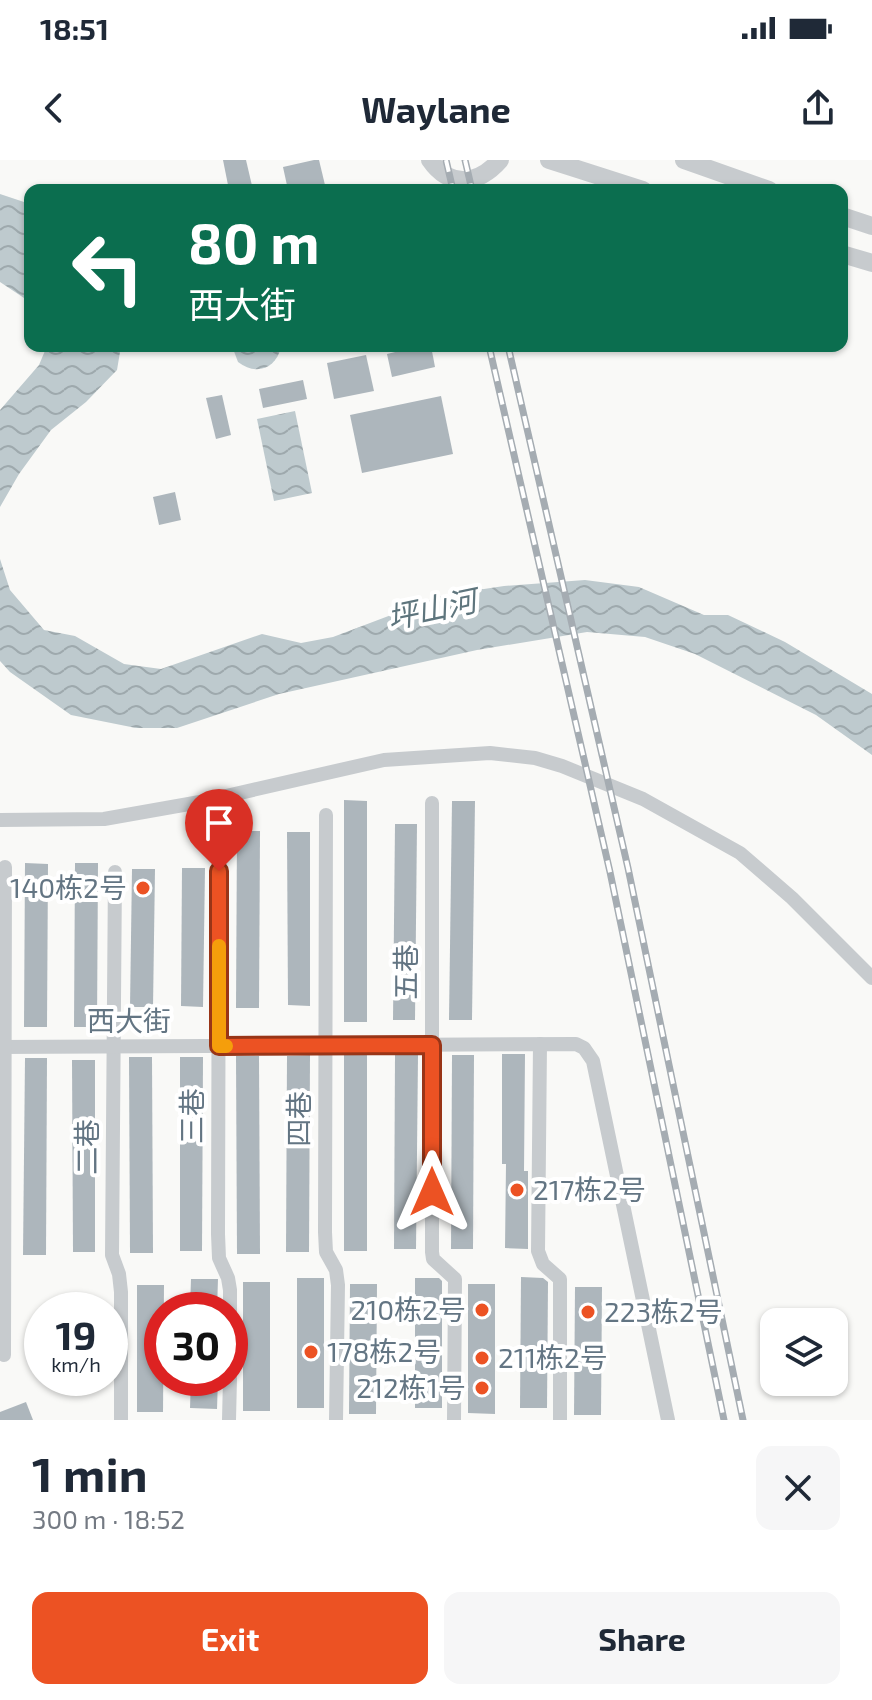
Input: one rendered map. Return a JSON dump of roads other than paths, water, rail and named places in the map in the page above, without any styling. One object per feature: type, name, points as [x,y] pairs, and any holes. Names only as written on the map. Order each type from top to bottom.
[{"type":"street","points":[[430,160],[444,175],[465,181],[486,175],[500,160]]},
{"type":"street","points":[[549,160],[624,184]]},
{"type":"street","points":[[684,160],[752,184]]},
{"type":"street","points":[[848,218],[872,226]]},
{"type":"street","points":[[848,256],[872,263]]},
{"type":"street","points":[[0,820],[104,819],[200,802],[384,760],[490,753],[535,758],[643,799],[740,853],[792,898],[872,978]]},
{"type":"street","name":"五巷","points":[[432,803],[432,1252],[433,1259],[455,1279],[454,1420]]},
{"type":"street","name":"四巷","points":[[326,815],[325,1232],[326,1252],[336,1270],[338,1285],[336,1420]]},
{"type":"street","name":"三巷","points":[[219,842],[218,1234],[219,1258],[228,1278],[230,1292]]},
{"type":"street","points":[[4,1355],[2,1047],[5,867]]},
{"type":"street","name":"二巷","points":[[115,872],[112,1255],[121,1292],[121,1420]]},
{"type":"street","points":[[543,1044],[538,1251],[543,1264],[560,1279],[560,1420]]},
{"type":"street","name":"西大街","points":[[2,1047],[576,1044],[584,1048],[593,1061],[668,1420]]},
{"type":"street","points":[[229,1420],[230,1396]]},
{"type":"water","points":[[0,194],[24,202],[24,298],[0,282]]},
{"type":"water","points":[[44,352],[120,352],[117,370],[86,402],[51,430],[0,507],[0,410],[39,365]]},
{"type":"water","points":[[234,352],[279,352],[275,361],[264,368],[252,369],[238,362]]},
{"type":"water","points":[[295,411],[312,493],[274,501],[257,419]]},
{"type":"water","name":"坪山河","points":[[0,559],[10,590],[44,630],[75,636],[124,664],[161,669],[262,634],[301,643],[333,637],[444,595],[504,586],[585,580],[639,587],[704,615],[728,615],[785,642],[872,694],[872,755],[816,715],[695,654],[645,637],[587,632],[477,650],[279,694],[177,728],[136,728],[71,715],[10,672],[0,661]]},
{"type":"railway","points":[[446,160],[452,184]]},
{"type":"railway","points":[[465,160],[471,184]]},
{"type":"railway","points":[[490,352],[610,872],[724,1420]]},
{"type":"railway","points":[[509,352],[628,868],[743,1420]]},
{"type":"place","name":"140栋2号","points":[[143,888]]},
{"type":"place","name":"217栋2号","points":[[517,1190]]},
{"type":"place","name":"210栋2号","points":[[482,1310]]},
{"type":"place","name":"223栋2号","points":[[588,1312]]},
{"type":"place","name":"178栋2号","points":[[311,1352]]},
{"type":"place","name":"211栋2号","points":[[482,1358]]},
{"type":"place","name":"212栋1号","points":[[482,1388]]}]
